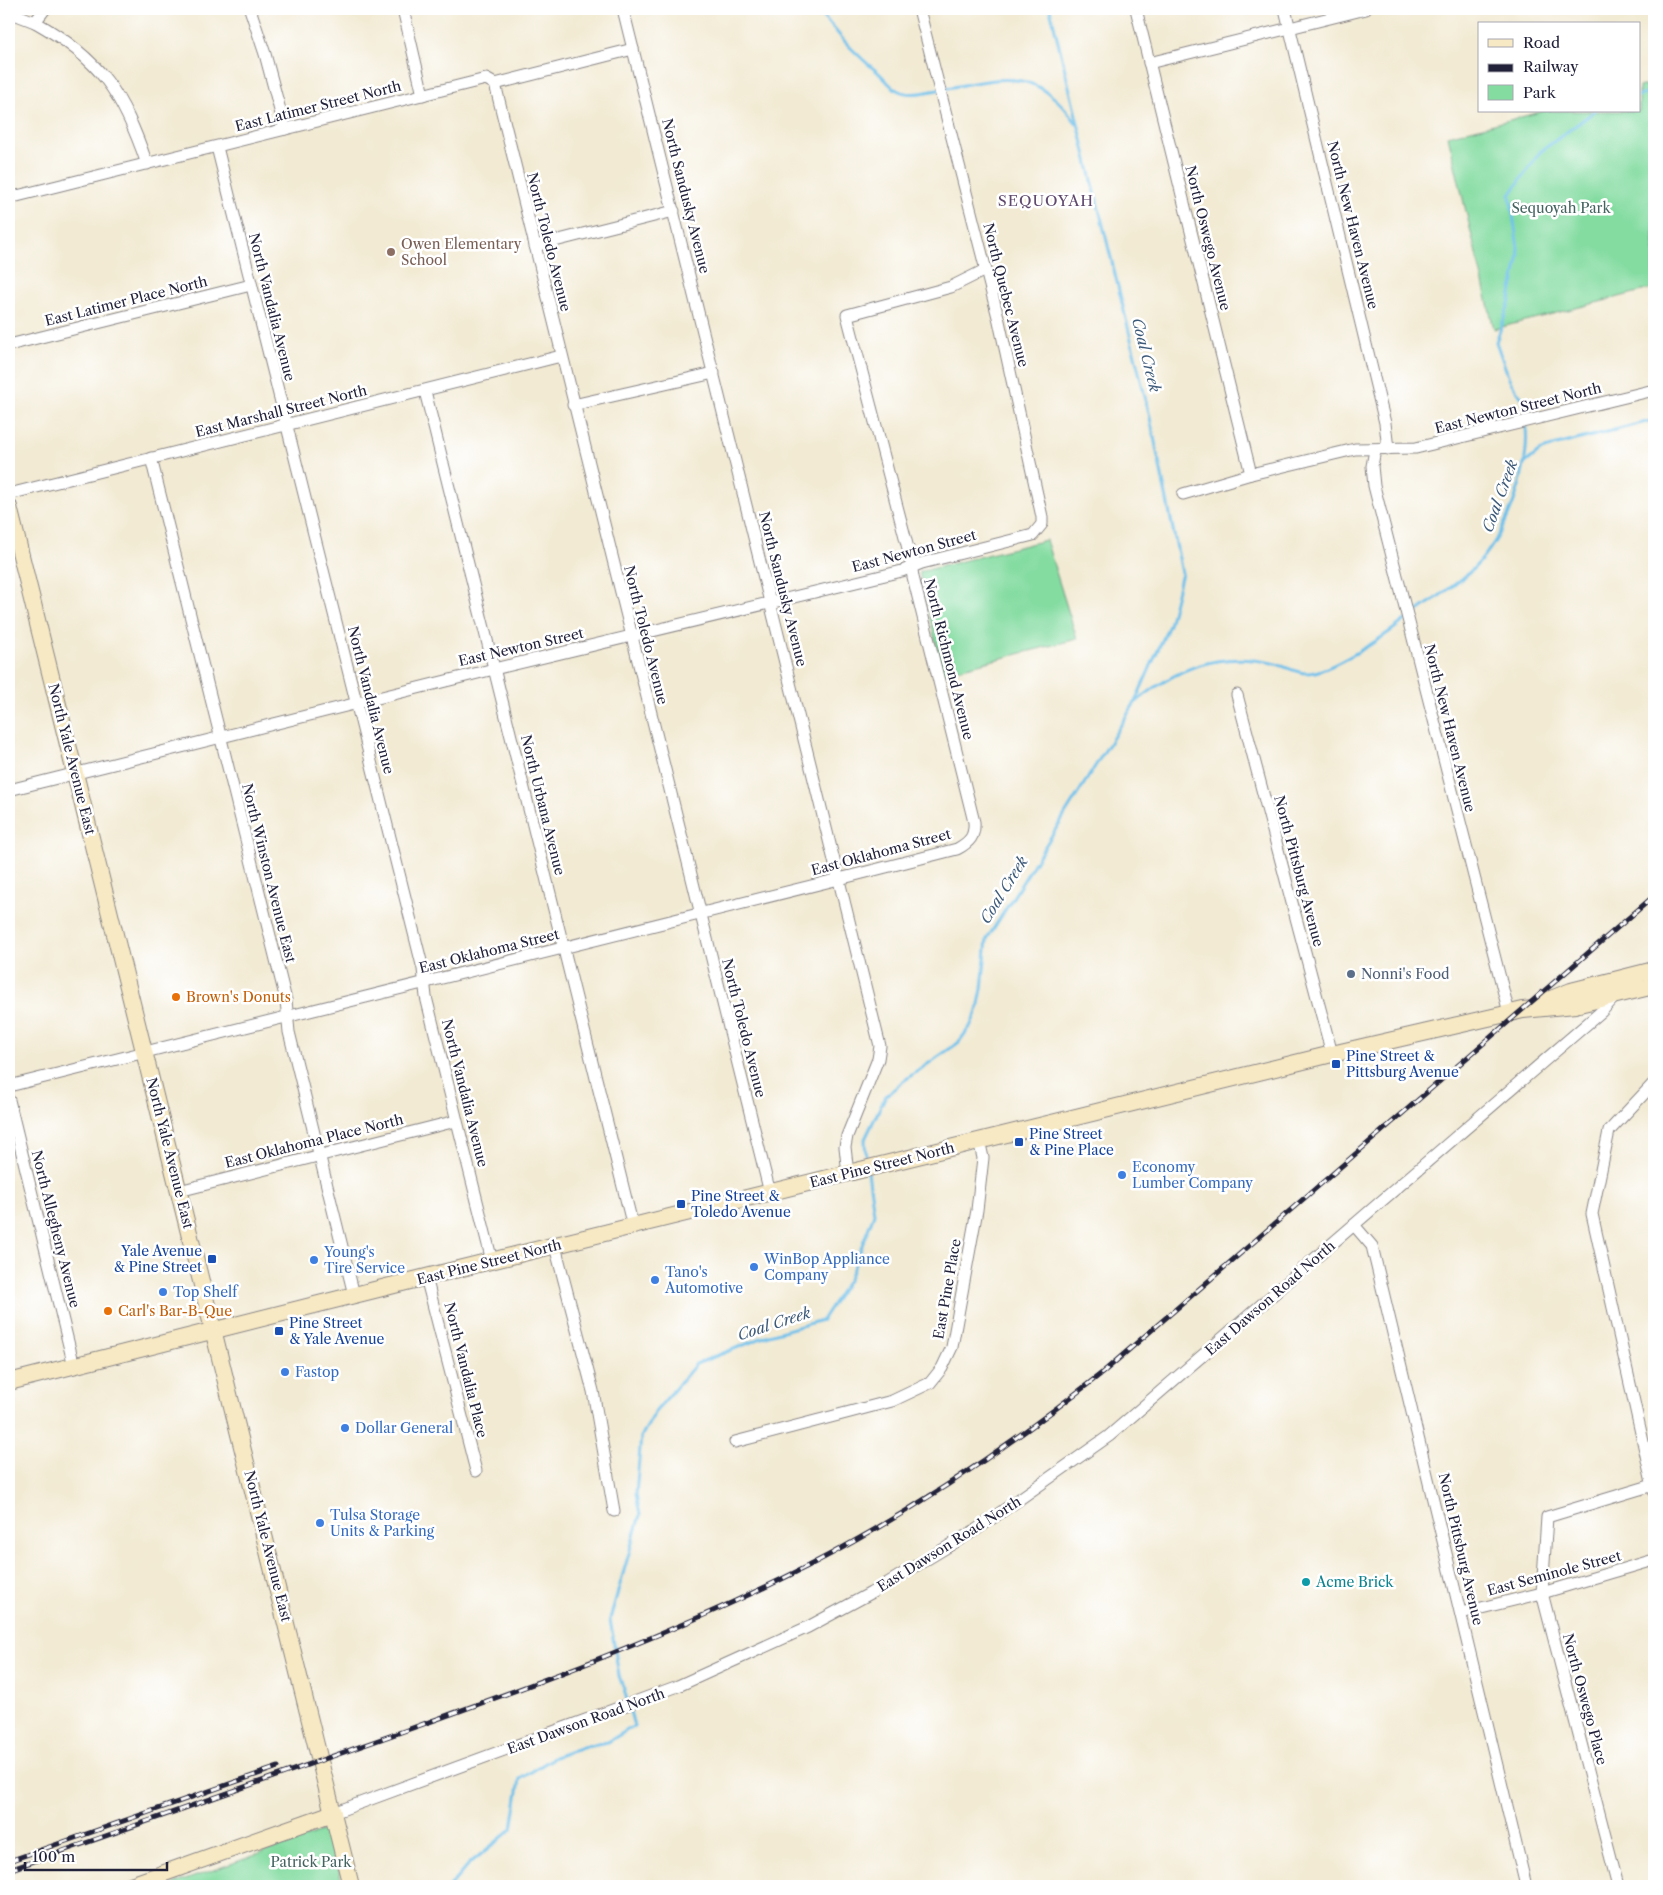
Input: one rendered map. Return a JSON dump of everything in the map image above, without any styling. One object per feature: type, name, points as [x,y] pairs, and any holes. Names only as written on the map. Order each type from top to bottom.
[{"type":"main road","name":"North Yale Avenue East","points":[[9,507],[352,1886]]},
{"type":"main road","name":"East Pine Street North","points":[[1516,1012],[1572,991],[1654,970]]},
{"type":"main road","name":"East Pine Street North","points":[[9,1382],[426,1277],[1332,1054],[1516,1012],[1575,1005],[1654,986]]},
{"type":"main road","name":"East Dawson Road North","points":[[128,1886],[333,1813]]},
{"type":"street","points":[[35,22],[45,9]]},
{"type":"street","points":[[250,9],[265,54],[285,130]]},
{"type":"street","points":[[403,9],[423,95]]},
{"type":"street","name":"North Sandusky Avenue","points":[[623,9],[880,1046],[878,1059],[846,1136],[845,1148],[851,1173]]},
{"type":"street","name":"North Quebec Avenue","points":[[919,9],[999,321],[1042,518],[1038,530]]},
{"type":"street","name":"North Oswego Avenue","points":[[1136,9],[1251,474]]},
{"type":"street","name":"North New Haven Avenue","points":[[1285,9],[1385,423],[1388,449]]},
{"type":"street","points":[[1149,63],[1366,9]]},
{"type":"street","points":[[9,12],[35,22],[63,38],[101,72],[127,112],[147,164]]},
{"type":"street","name":"East Latimer Street North","points":[[9,198],[486,79],[495,84],[633,49]]},
{"type":"street","name":"North Toledo Avenue","points":[[495,84],[699,914],[770,1193]]},
{"type":"street","name":"North Vandalia Avenue","points":[[217,147],[282,412],[288,424],[423,969],[426,997],[492,1261]]},
{"type":"street","points":[[534,246],[674,211]]},
{"type":"street","name":"North Richmond Avenue","points":[[973,837],[974,822],[847,315],[951,288],[985,270]]},
{"type":"street","name":"East Latimer Place North","points":[[9,345],[251,285]]},
{"type":"street","name":"East Marshall Street North","points":[[9,494],[561,356]]},
{"type":"street","points":[[573,405],[714,373]]},
{"type":"street","name":"East Newton Street North","points":[[1388,449],[1416,448],[1454,440],[1654,390]]},
{"type":"street","name":"North Urbana Avenue","points":[[425,391],[633,1227]]},
{"type":"street","points":[[1183,494],[1251,474],[1356,450],[1388,449]]},
{"type":"street","name":"North New Haven Avenue","points":[[1375,450],[1372,466],[1373,479],[1410,630],[1516,1012]]},
{"type":"street","name":"North Winston Avenue East","points":[[151,458],[286,1000],[289,1032],[354,1295]]},
{"type":"street","name":"East Newton Street","points":[[9,790],[1027,538],[1038,530]]},
{"type":"street","name":"North Pittsburg Avenue","points":[[1237,695],[1332,1054]]},
{"type":"street","name":"East Oklahoma Street","points":[[9,1086],[957,849],[973,837]]},
{"type":"street","name":"East Dawson Road North","points":[[333,1813],[641,1701],[808,1627],[871,1593],[977,1529],[1109,1436],[1602,1011],[1632,976]]},
{"type":"street","points":[[1653,1488],[1592,1214],[1609,1132],[1654,1083]]},
{"type":"street","name":"North Allegheny Avenue","points":[[9,1100],[74,1366]]},
{"type":"street","name":"East Oklahoma Place North","points":[[179,1190],[456,1121]]},
{"type":"street","name":"East Pine Place","points":[[735,1442],[892,1401],[930,1383],[942,1368],[952,1347],[984,1158],[979,1140]]},
{"type":"street","name":"North Pittsburg Avenue","points":[[1354,1224],[1372,1246],[1461,1613],[1493,1757],[1526,1886]]},
{"type":"street","points":[[555,1246],[593,1391],[614,1511]]},
{"type":"street","name":"North Vandalia Place","points":[[426,1277],[476,1471]]},
{"type":"street","name":"North Oswego Place","points":[[1618,1886],[1542,1593],[1547,1517],[1653,1488]]},
{"type":"street","name":"East Seminole Street","points":[[1461,1613],[1542,1593],[1654,1560]]},
{"type":"green space","name":"Sequoyah Park","points":[[1654,83],[1654,288],[1494,329],[1448,136],[1540,112],[1640,112],[1640,87]]},
{"type":"green space","points":[[1046,540],[1077,639],[943,673],[919,572]]},
{"type":"green space","name":"Patrick Park","points":[[328,1829],[343,1886],[168,1886],[310,1836]]},
{"type":"waterway","points":[[816,9],[844,41],[897,90],[917,93],[980,82],[1015,80],[1031,84],[1047,92],[1062,105],[1077,124]]},
{"type":"waterway","name":"Coal Creek","points":[[866,1164],[865,1139],[885,1097],[902,1082],[958,1043],[970,1027],[978,1009],[982,989],[987,939],[1134,704],[1169,625],[1182,573],[1149,413],[1050,9]]},
{"type":"waterway","name":"Coal Creek","points":[[1640,96],[1654,91]]},
{"type":"waterway","name":"Coal Creek","points":[[1525,415],[1524,401],[1510,381],[1496,342],[1509,304],[1519,255],[1510,195],[1540,152],[1594,112]]},
{"type":"waterway","points":[[1524,464],[1540,451],[1553,446],[1654,420]]},
{"type":"waterway","name":"Coal Creek","points":[[1410,617],[1467,575],[1486,555],[1496,539],[1506,521],[1520,483],[1524,464],[1526,427]]},
{"type":"waterway","name":"Coal Creek","points":[[1135,703],[1166,680],[1199,665],[1216,661],[1252,660],[1276,664],[1305,673],[1315,672],[1356,653],[1405,620]]},
{"type":"waterway","name":"Coal Creek","points":[[450,1886],[469,1864],[512,1829],[520,1779],[555,1757],[585,1746],[608,1742],[634,1726],[619,1676],[610,1619],[640,1515],[636,1494],[641,1437],[656,1411],[696,1364],[769,1335],[822,1320],[849,1279],[874,1214],[868,1172]]},
{"type":"railway","points":[[9,1870],[404,1731],[609,1655],[759,1590],[808,1566],[885,1523],[960,1477],[1102,1373],[1654,896]]},
{"type":"railway","points":[[9,1861],[278,1767]]},
{"type":"place","name":"Owen Elementary School","points":[[391,252]]},
{"type":"place","name":"Nonni's Food","points":[[1351,974]]},
{"type":"place","name":"Brown's Donuts","points":[[176,997]]},
{"type":"place","name":"Pine Street & Pittsburg Avenue","points":[[1336,1064]]},
{"type":"place","name":"Pine Street & Pine Place","points":[[1019,1142]]},
{"type":"place","name":"Economy Lumber Company","points":[[1122,1175]]},
{"type":"place","name":"Pine Street & Toledo Avenue","points":[[681,1204]]},
{"type":"place","name":"Yale Avenue & Pine Street","points":[[212,1259]]},
{"type":"place","name":"Young's Tire Service","points":[[314,1260]]},
{"type":"place","name":"WinBop Appliance Company","points":[[754,1267]]},
{"type":"place","name":"Tano's Automotive","points":[[655,1280]]},
{"type":"place","name":"Top Shelf","points":[[163,1292]]},
{"type":"place","name":"Carl's Bar-B-Que","points":[[108,1311]]},
{"type":"place","name":"Pine Street & Yale Avenue","points":[[279,1331]]},
{"type":"place","name":"Fastop","points":[[285,1372]]},
{"type":"place","name":"Dollar General","points":[[345,1428]]},
{"type":"place","name":"Tulsa Storage Units & Parking","points":[[320,1523]]},
{"type":"place","name":"Acme Brick","points":[[1306,1582]]},
{"type":"district","name":"SEQUOYAH","points":[[1046,201]]}]
